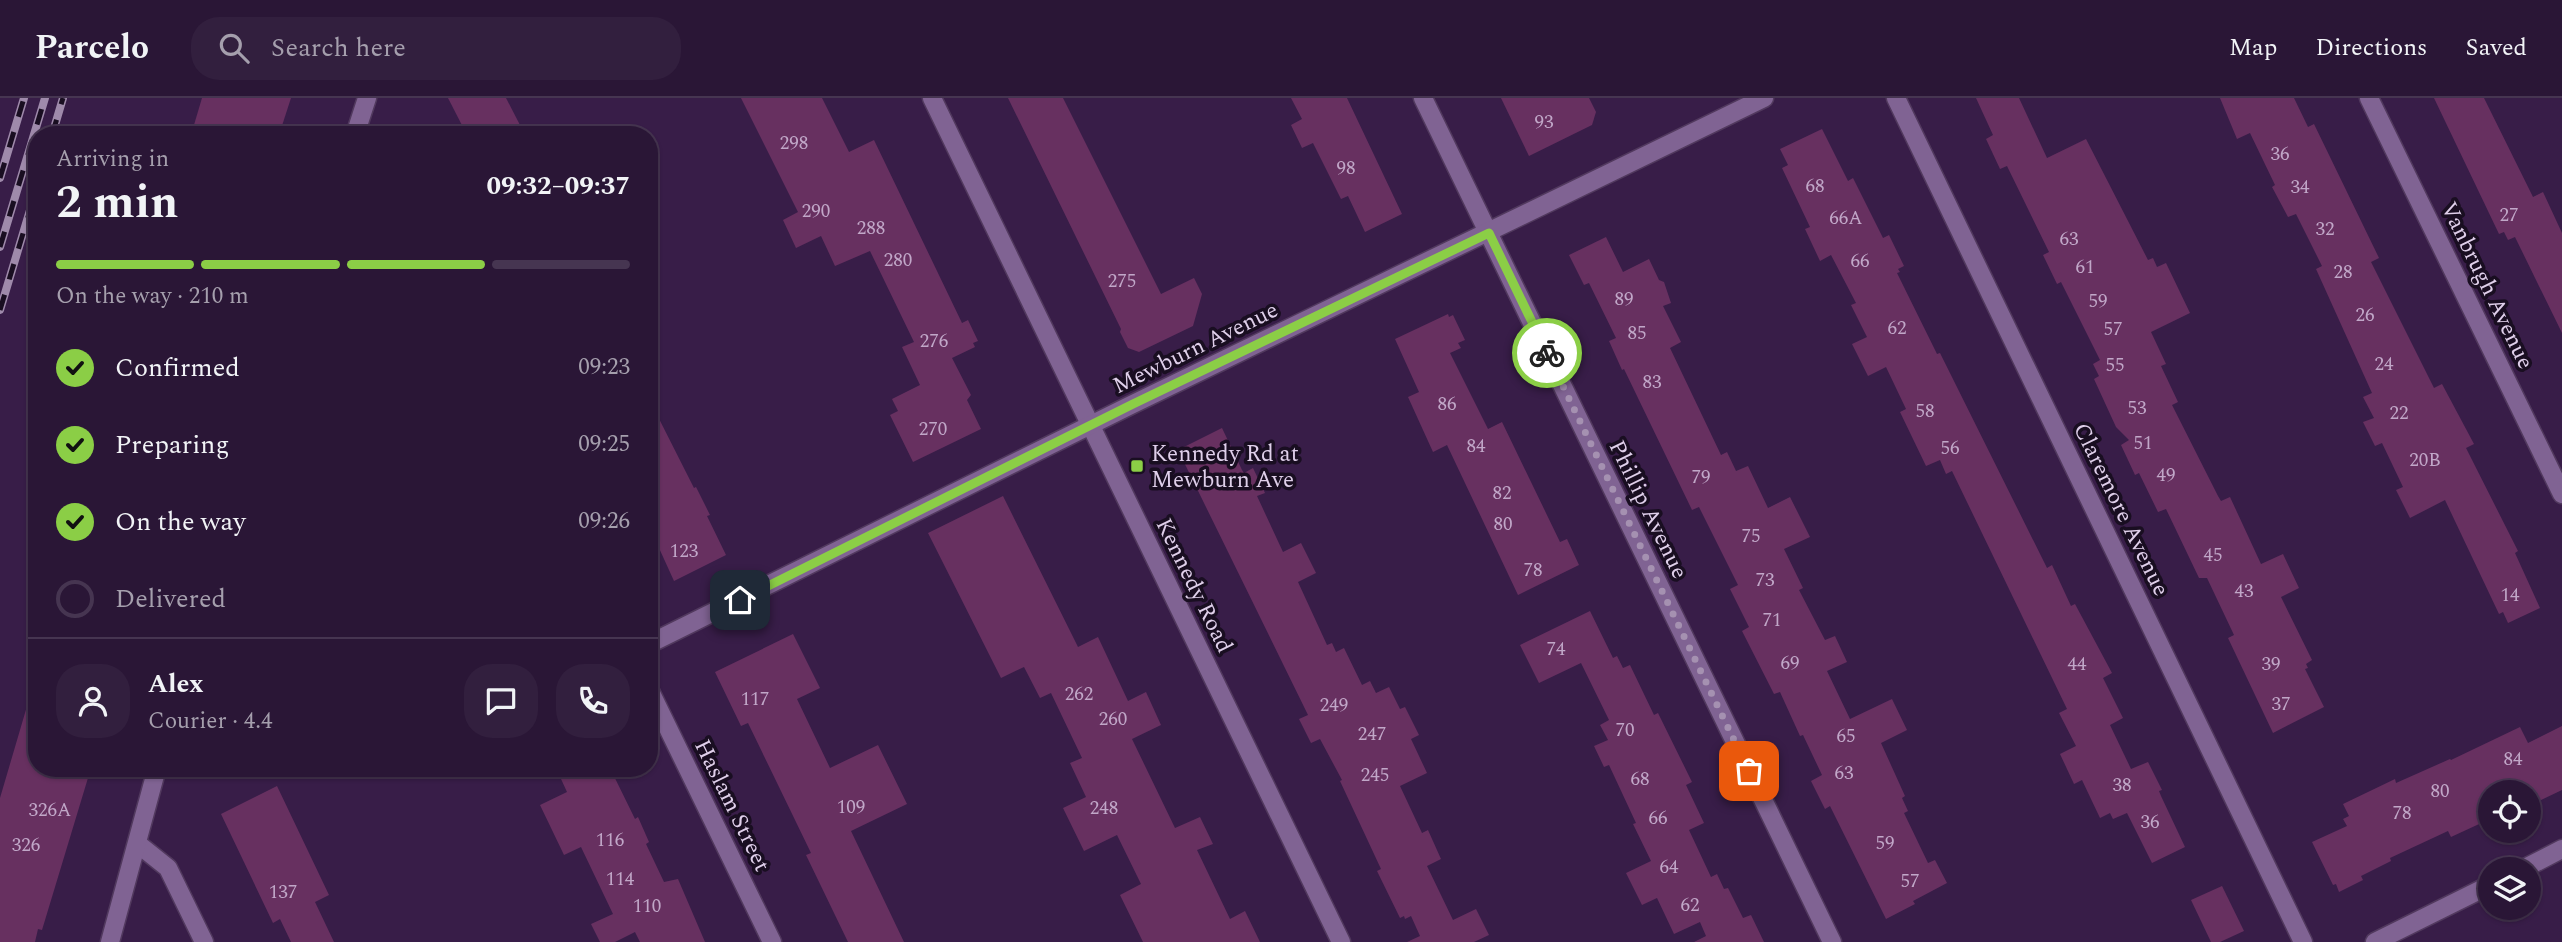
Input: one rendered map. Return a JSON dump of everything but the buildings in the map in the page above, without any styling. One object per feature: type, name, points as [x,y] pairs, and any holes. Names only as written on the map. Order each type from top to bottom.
[{"type":"street","points":[[358,126],[367,98]]},
{"type":"street","name":"Kennedy Road","points":[[932,98],[1341,942]]},
{"type":"street","name":"Phillip Avenue","points":[[1423,98],[1832,942]]},
{"type":"street","name":"Mewburn Avenue","points":[[658,641],[1090,426],[1764,98]]},
{"type":"street","name":"Claremore Avenue","points":[[1896,98],[2303,942]]},
{"type":"street","name":"Vanbrugh Avenue","points":[[2369,98],[2562,494]]},
{"type":"street","name":"Haslam Street","points":[[658,707],[772,942]]},
{"type":"street","points":[[110,942],[155,777]]},
{"type":"street","points":[[138,844],[168,868],[204,942]]},
{"type":"street","points":[[2541,860],[2562,849]]},
{"type":"street","points":[[2375,942],[2478,891]]},
{"type":"railway","points":[[0,178],[24,98]]},
{"type":"railway","points":[[37,126],[45,98]]},
{"type":"railway","points":[[55,126],[63,98]]},
{"type":"railway","points":[[0,247],[28,154]]},
{"type":"railway","points":[[0,310],[28,217]]},
{"type":"way so far","points":[[1547,353],[1749,771]]},
{"type":"place","name":"Kennedy Rd at Mewburn Ave","points":[[1137,466]]},
{"type":"route","points":[[740,600],[1133,404],[1489,233],[1547,353]]}]
